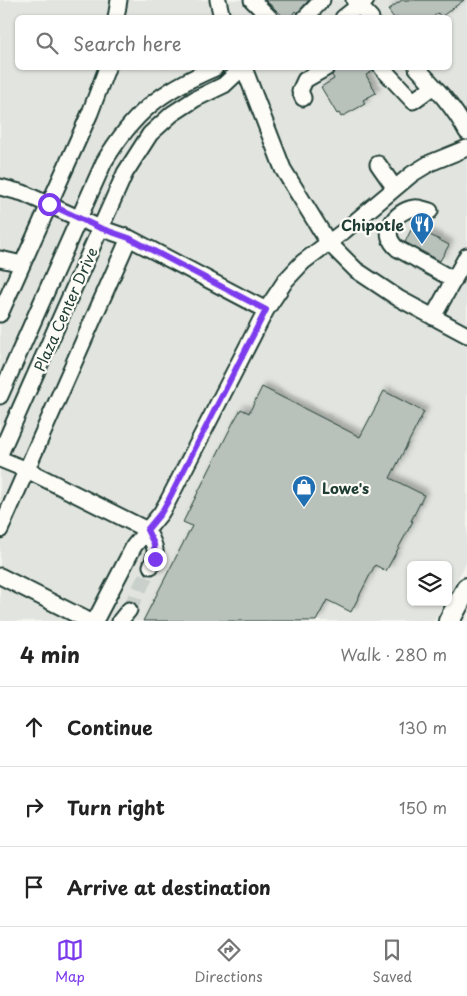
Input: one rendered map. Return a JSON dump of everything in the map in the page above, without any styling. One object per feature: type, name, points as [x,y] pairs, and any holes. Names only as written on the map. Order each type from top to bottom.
[{"type":"main road","points":[[449,621],[467,588]]},
{"type":"street","points":[[116,15],[118,0]]},
{"type":"street","points":[[218,0],[221,15]]},
{"type":"street","points":[[252,0],[267,15]]},
{"type":"street","points":[[308,15],[322,0]]},
{"type":"street","points":[[346,15],[360,2],[369,15]]},
{"type":"street","points":[[0,314],[90,113],[105,70]]},
{"type":"street","name":"Plaza Center Drive","points":[[0,396],[104,162],[118,139],[145,108],[165,92],[186,80],[210,70]]},
{"type":"street","name":"Plaza Center Drive","points":[[0,454],[100,228],[126,173],[150,134],[172,114],[195,99],[224,85],[241,70]]},
{"type":"street","points":[[244,70],[284,170],[328,242],[356,270],[398,298],[467,335]]},
{"type":"street","points":[[303,98],[300,91],[305,80],[322,70]]},
{"type":"street","points":[[384,70],[413,101],[434,86]]},
{"type":"street","points":[[420,70],[458,115],[467,132]]},
{"type":"street","points":[[95,621],[134,546],[161,513],[168,501],[266,310],[286,280],[303,262],[344,231],[394,187],[430,163],[467,148]]},
{"type":"street","points":[[378,164],[394,187]]},
{"type":"street","points":[[0,187],[23,193],[100,228],[129,238],[266,310]]},
{"type":"street","points":[[430,211],[414,208],[404,212],[389,228],[389,239],[398,249],[458,281]]},
{"type":"street","points":[[0,530],[129,238]]},
{"type":"street","points":[[433,317],[458,281],[467,256]]},
{"type":"street","points":[[0,259],[22,264]]},
{"type":"street","points":[[0,459],[27,470],[147,530],[156,550],[155,559],[151,566]]},
{"type":"street","points":[[0,576],[89,621]]},
{"type":"shaded area","points":[[0,0],[467,0],[467,562],[452,589],[452,561],[407,561],[407,606],[443,606],[434,621],[0,621]]},
{"type":"building","points":[[265,0],[309,0],[297,13],[295,11],[292,15],[282,15]]},
{"type":"building","points":[[402,0],[464,0],[444,15],[438,13],[436,15],[392,15],[388,10]]},
{"type":"building","points":[[334,70],[373,70],[366,75],[376,93],[363,100],[365,104],[341,117],[339,113],[337,114],[321,87],[334,79],[332,75]]},
{"type":"building","points":[[413,226],[449,245],[440,261],[405,242]]},
{"type":"building","name":"Lowe's","points":[[262,387],[360,437],[384,391],[424,412],[390,478],[424,495],[411,521],[413,521],[386,571],[375,565],[351,612],[327,600],[316,621],[143,621],[192,526],[183,522],[234,421],[241,409],[249,413]]},
{"type":"tunnel","points":[[129,610],[151,566]]},
{"type":"place","name":"Chipotle","points":[[422,245]]},
{"type":"place","name":"Lowe's","points":[[304,508]]},
{"type":"route","points":[[49,204],[100,228],[129,238],[266,310],[168,501],[147,530],[156,550],[155,559]]}]
